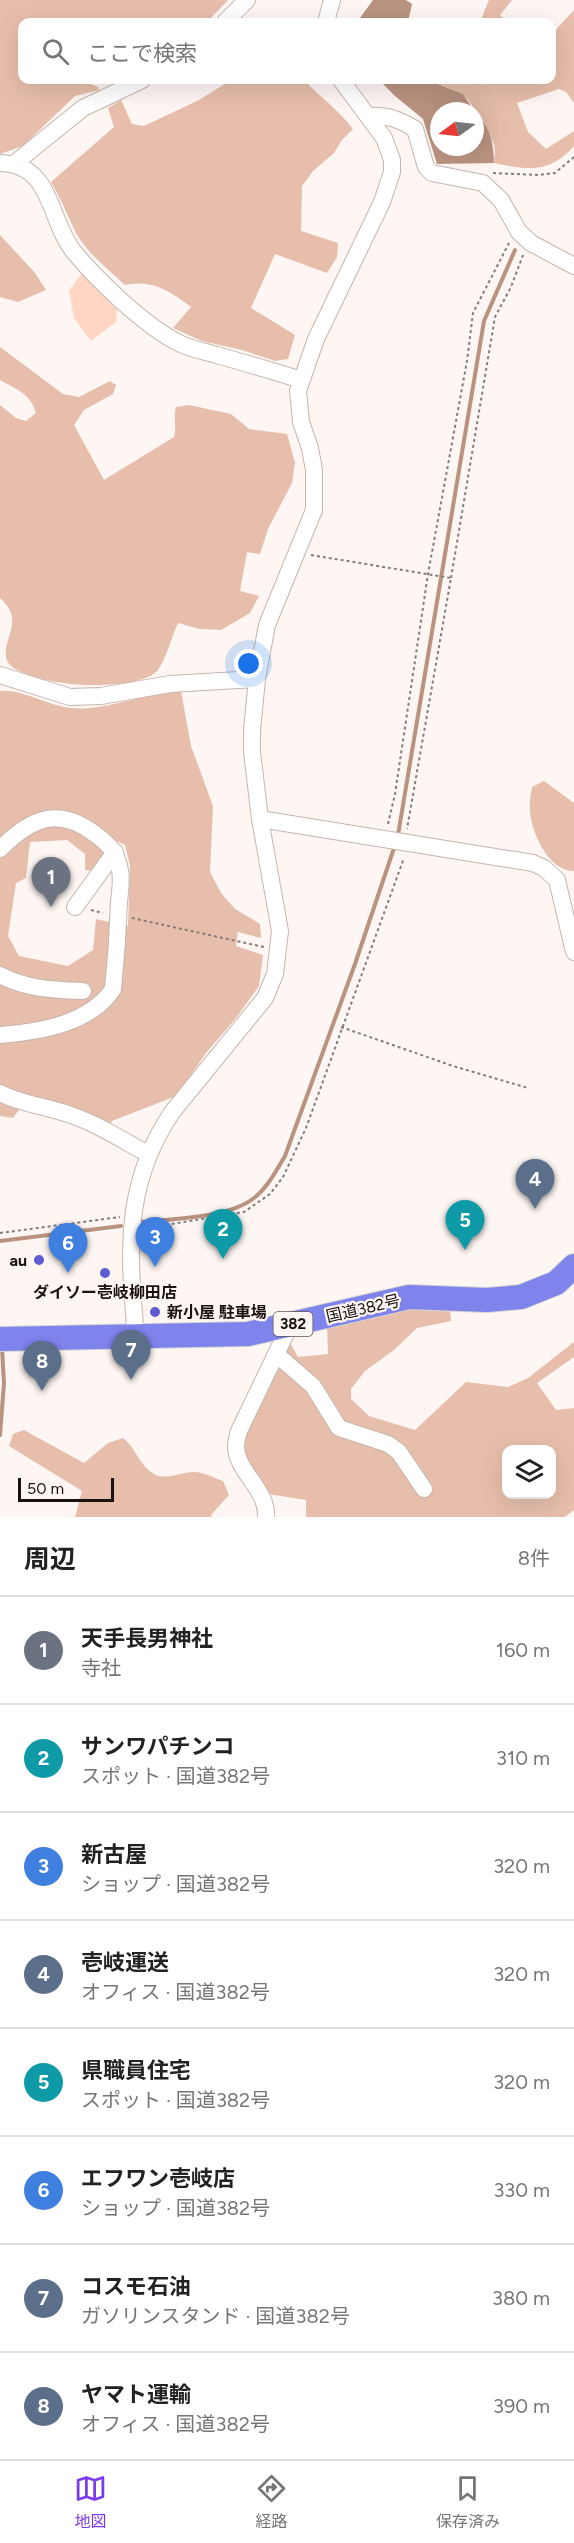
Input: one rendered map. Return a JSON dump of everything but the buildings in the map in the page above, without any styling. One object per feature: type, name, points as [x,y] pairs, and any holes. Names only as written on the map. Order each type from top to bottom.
[{"type":"highway","name":"国道382号","points":[[0,1338],[248,1334],[409,1297],[487,1300],[521,1297],[548,1288],[574,1266]]},
{"type":"street","points":[[229,18],[247,0]]},
{"type":"street","points":[[7,163],[83,108],[134,84]]},
{"type":"street","points":[[135,1336],[131,1296],[132,1223],[141,1172],[148,1154],[173,1111],[258,1009],[275,974],[280,931],[260,819],[252,752],[257,679],[267,625],[314,510],[314,470],[299,408],[301,380],[316,339],[382,202],[392,172],[392,160],[384,138],[344,84]]},
{"type":"street","points":[[368,116],[380,115],[397,118],[415,129],[426,167],[432,173],[483,183],[501,200],[525,238],[574,266]]},
{"type":"street","points":[[7,163],[25,168],[45,189],[64,235],[74,251],[146,322],[179,344],[301,380]]},
{"type":"street","points":[[0,675],[70,697],[101,696],[170,684],[257,679]]},
{"type":"street","points":[[0,849],[28,826],[46,819],[60,817],[79,822],[105,841],[115,852],[121,873],[113,988],[107,998],[93,1010],[71,1022],[0,1035]]},
{"type":"street","points":[[260,819],[499,857],[532,863],[544,868],[557,880],[574,952]]},
{"type":"street","points":[[79,908],[115,852]]},
{"type":"street","points":[[0,975],[15,983],[44,990],[83,991]]},
{"type":"street","points":[[0,1093],[11,1099],[54,1109],[92,1123],[148,1154]]},
{"type":"street","points":[[266,1517],[258,1488],[240,1461],[236,1446],[239,1431],[290,1325]]},
{"type":"street","points":[[276,1354],[313,1386],[339,1428],[394,1448],[424,1488]]},
{"type":"path","points":[[483,172],[538,175],[555,173],[574,157]]},
{"type":"path","points":[[0,1233],[231,1216],[244,1212],[270,1194],[283,1177],[306,1128],[403,862],[395,841],[395,794],[428,574],[467,361],[473,313],[510,240],[525,238],[523,255],[511,287],[495,317],[408,825],[395,841]]},
{"type":"path","points":[[297,552],[451,578]]},
{"type":"path","points":[[79,908],[249,944]]},
{"type":"path","points":[[341,1027],[453,1066],[528,1088]]},
{"type":"shaded area","points":[[0,0],[228,0],[211,18],[18,18],[18,84],[91,84],[99,90],[75,96],[23,146],[0,154]]},
{"type":"shaded area","points":[[373,0],[406,0],[412,4],[409,18],[360,18]]},
{"type":"shaded area","points":[[489,0],[512,0],[500,15],[503,18],[482,18]]},
{"type":"shaded area","points":[[574,10],[574,103],[566,92],[559,89],[517,103],[528,132],[546,149],[574,131],[574,146],[565,155],[547,166],[528,168],[494,163],[495,149],[484,126],[484,102],[470,102],[462,94],[438,84],[556,84],[556,30]]},
{"type":"shaded area","points":[[225,84],[308,84],[353,129],[334,153],[313,171],[302,186],[301,231],[338,243],[337,257],[327,273],[275,254],[251,308],[295,335],[288,359],[275,361],[242,350],[202,341],[173,328],[191,307],[176,296],[152,285],[125,285],[86,247],[76,233],[51,182],[114,127],[108,108],[121,100],[132,124],[144,126],[199,100]]},
{"type":"shaded area","points":[[383,84],[438,84],[463,94],[468,102],[430,102],[430,142],[423,119]]},
{"type":"shaded area","points":[[484,124],[490,136],[494,163],[437,164],[435,156],[484,156]]},
{"type":"shaded area","points":[[0,235],[35,273],[46,290],[18,302],[0,297]]},
{"type":"shaded area","points":[[82,273],[117,310],[116,322],[91,341],[74,318],[69,291]]},
{"type":"shaded area","points":[[0,347],[63,394],[79,397],[110,381],[116,385],[113,394],[84,410],[74,425],[104,480],[174,437],[176,407],[189,405],[231,414],[249,429],[287,434],[295,463],[292,483],[268,529],[260,554],[247,552],[240,591],[259,596],[250,613],[221,630],[200,629],[178,623],[158,670],[147,678],[129,683],[81,685],[57,682],[17,670],[7,661],[6,653],[12,615],[0,598],[0,405],[16,418],[26,421],[36,413],[27,397],[0,380]]},
{"type":"shaded area","points":[[0,691],[17,692],[62,707],[88,708],[181,691],[191,746],[213,806],[210,872],[221,893],[235,909],[260,924],[261,938],[238,932],[236,946],[263,955],[259,986],[236,1018],[206,1053],[176,1096],[112,1121],[110,1125],[27,1099],[13,1118],[0,1116]],"holes":[[[67,840],[85,854],[85,870],[93,871],[114,840],[125,845],[130,866],[128,926],[96,919],[93,950],[68,966],[19,956],[8,936],[16,883],[26,878],[30,842]]]},
{"type":"shaded area","points":[[544,781],[574,803],[574,871],[565,870],[549,858],[538,839],[531,820],[532,787]]},
{"type":"shaded area","points":[[423,1307],[450,1311],[451,1321],[417,1328],[394,1350],[365,1371],[351,1389],[351,1399],[369,1416],[415,1430],[466,1382],[508,1387],[528,1378],[574,1342],[574,1357],[537,1383],[556,1410],[574,1408],[574,1510],[565,1517],[306,1517],[306,1500],[268,1494],[239,1449],[289,1341],[298,1357],[328,1354],[327,1323]]},
{"type":"shaded area","points":[[24,1430],[84,1463],[108,1443],[123,1438],[154,1474],[169,1476],[191,1472],[203,1473],[223,1481],[229,1495],[211,1515],[212,1517],[75,1517],[82,1491],[9,1446],[13,1434]]},
{"type":"waterway","points":[[398,835],[484,321],[515,250]]},
{"type":"waterway","points":[[141,1222],[216,1214],[230,1210],[254,1198],[271,1178],[285,1156],[355,964],[395,845]]},
{"type":"waterway","points":[[0,1241],[121,1226]]},
{"type":"waterway","points":[[0,1435],[4,1383],[2,1348]]},
{"type":"place","name":"天手長男神社","points":[[51,907]]},
{"type":"place","name":"壱岐運送","points":[[535,1209]]},
{"type":"place","name":"県職員住宅","points":[[465,1250]]},
{"type":"place","name":"サンワパチンコ","points":[[223,1259]]},
{"type":"place","name":"au","points":[[39,1260]]},
{"type":"place","name":"新古屋","points":[[155,1267]]},
{"type":"place","name":"エフワン壱岐店","points":[[68,1273]]},
{"type":"place","name":"ダイソー壱岐柳田店","points":[[105,1273]]},
{"type":"place","name":"新小屋 駐車場","points":[[155,1312]]},
{"type":"place","name":"コスモ石油","points":[[131,1380]]},
{"type":"place","name":"ヤマト運輸","points":[[42,1391]]}]
